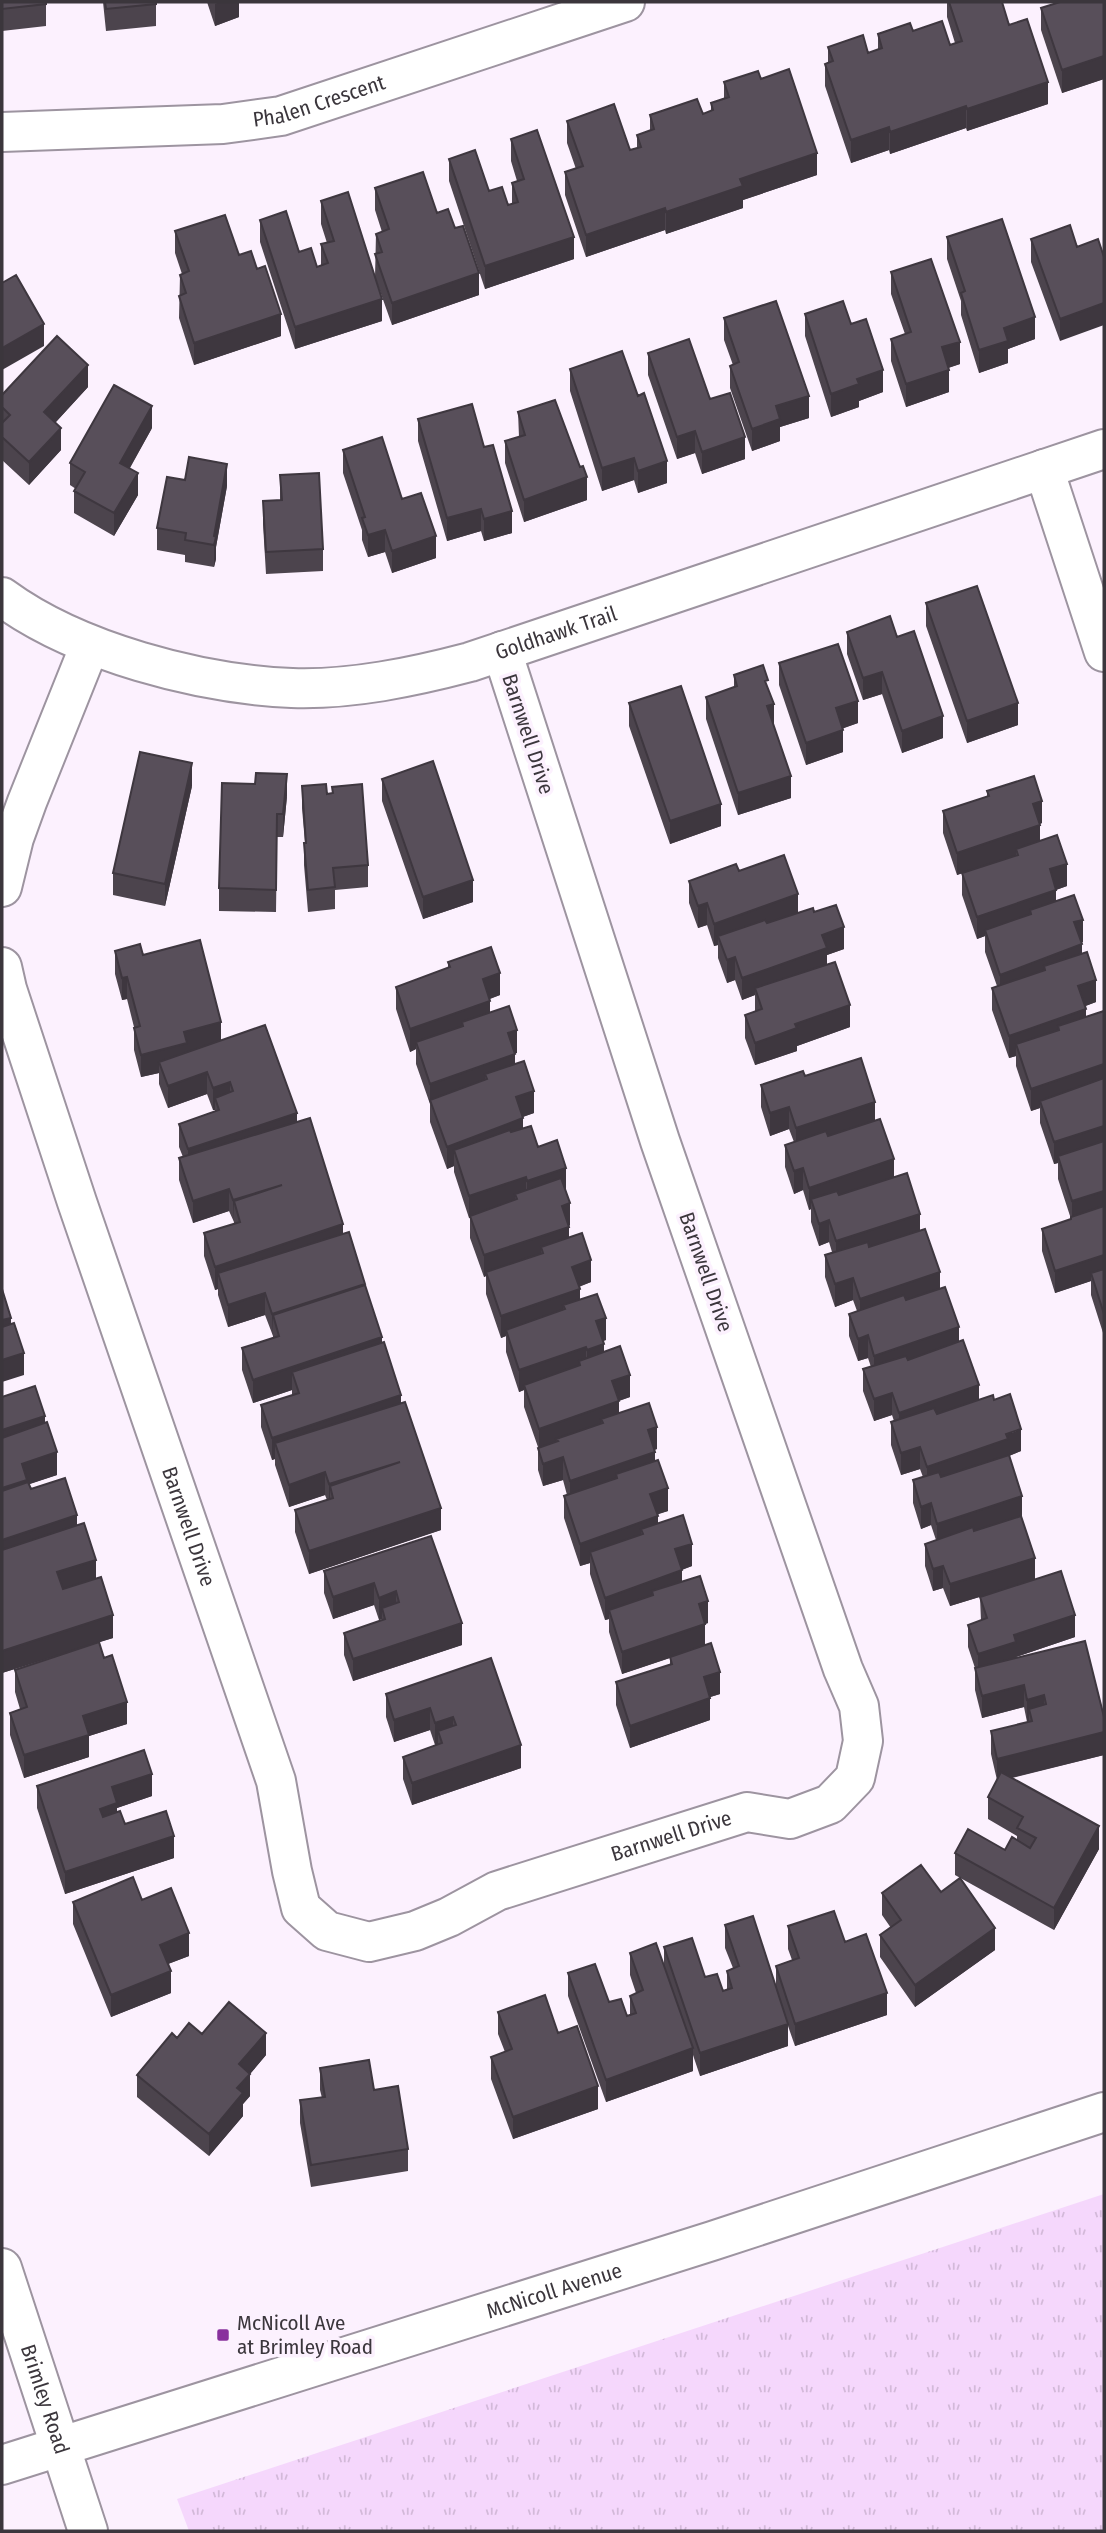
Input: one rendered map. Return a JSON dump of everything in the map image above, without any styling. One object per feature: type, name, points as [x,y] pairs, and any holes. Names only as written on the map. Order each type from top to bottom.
[{"type":"street","name":"Phalen Crescent","points":[[2,132],[223,124],[281,116],[625,2]]},
{"type":"street","name":"Goldhawk Trail","points":[[2,597],[18,609],[90,645],[221,681],[293,688],[361,684],[438,671],[502,651],[1104,449]]},
{"type":"street","points":[[1044,469],[1104,652]]},
{"type":"street","points":[[2,887],[27,802],[90,645]]},
{"type":"street","name":"Barnwell Drive","points":[[2,967],[77,1202],[276,1781],[292,1871],[302,1908],[327,1931],[369,1942],[415,1931],[449,1917],[497,1891],[747,1812],[790,1819],[830,1804],[855,1779],[863,1741],[859,1706],[843,1669],[660,1141],[502,651]]},
{"type":"street","name":"McNicoll Avenue","points":[[2,2465],[686,2249],[1104,2112]]},
{"type":"street","name":"Brimley Road","points":[[2,2268],[88,2531]]},
{"type":"green space","points":[[1104,2194],[1104,2531],[189,2531],[177,2499]]},
{"type":"building","points":[[2,2],[46,2],[46,4],[2,9]]},
{"type":"building","points":[[105,2],[156,2],[156,4],[106,9]]},
{"type":"building","points":[[949,2],[1002,2],[1009,25],[1027,19],[1048,82],[890,132],[889,127],[851,140],[825,64],[833,61],[828,47],[863,35],[868,53],[882,48],[878,34],[910,23],[913,31],[942,21],[950,45],[962,41]]},
{"type":"building","points":[[1060,2],[1104,2],[1104,56],[1062,70],[1041,8]]},
{"type":"building","points":[[789,69],[817,153],[740,179],[743,186],[666,212],[665,208],[586,235],[565,172],[583,166],[567,121],[614,104],[630,150],[641,147],[637,135],[654,129],[650,115],[697,99],[703,114],[713,110],[711,103],[729,97],[724,82],[758,71],[761,79]]},
{"type":"building","points":[[537,130],[574,237],[485,266],[449,159],[475,150],[489,191],[502,187],[508,205],[518,202],[512,183],[524,179],[511,139]]},
{"type":"building","points":[[423,172],[437,213],[448,209],[455,228],[463,226],[479,273],[392,303],[375,254],[382,252],[376,234],[389,229],[375,188]]},
{"type":"building","points":[[348,192],[382,299],[295,327],[260,220],[286,211],[299,252],[311,248],[317,267],[328,263],[321,244],[334,241],[321,201]]},
{"type":"building","points":[[225,215],[239,255],[251,251],[257,269],[265,266],[281,314],[194,343],[179,296],[186,293],[180,275],[189,271],[175,231]]},
{"type":"building","points":[[1002,219],[1035,317],[1004,328],[1008,341],[979,350],[961,293],[965,291],[947,237]]},
{"type":"building","points":[[1070,225],[1077,247],[1098,239],[1104,257],[1104,303],[1060,319],[1031,239]]},
{"type":"building","points":[[931,259],[960,342],[942,347],[949,370],[906,384],[891,339],[911,332],[891,272]]},
{"type":"building","points":[[16,275],[44,324],[2,348],[2,283]]},
{"type":"building","points":[[776,301],[809,396],[776,406],[780,419],[752,429],[730,366],[739,362],[724,318]]},
{"type":"building","points":[[843,301],[851,324],[866,319],[883,370],[857,379],[859,384],[831,394],[805,314]]},
{"type":"building","points":[[57,336],[88,365],[44,412],[61,428],[29,462],[2,437],[2,423],[10,415],[2,407],[2,395]]},
{"type":"building","points":[[689,339],[710,399],[730,393],[745,437],[702,452],[695,431],[677,437],[648,353]]},
{"type":"building","points":[[622,351],[638,396],[644,393],[667,461],[638,471],[634,458],[602,468],[570,369]]},
{"type":"building","points":[[114,385],[152,406],[120,463],[138,473],[114,513],[74,491],[85,472],[70,463]]},
{"type":"building","points":[[555,400],[580,467],[583,466],[587,477],[524,500],[505,441],[525,435],[518,412]]},
{"type":"building","points":[[472,404],[484,447],[493,445],[512,511],[484,519],[481,509],[447,518],[418,419]]},
{"type":"building","points":[[382,437],[402,499],[421,493],[436,536],[392,551],[385,530],[368,535],[362,518],[365,517],[343,450]]},
{"type":"building","points":[[189,457],[227,464],[214,545],[185,540],[186,533],[157,528],[167,477],[185,480]]},
{"type":"building","points":[[319,473],[323,549],[266,552],[263,501],[282,500],[280,475]]},
{"type":"building","points":[[977,586],[1018,703],[967,721],[926,603]]},
{"type":"building","points":[[890,616],[897,637],[914,631],[943,716],[902,731],[882,672],[863,678],[847,632]]},
{"type":"building","points":[[838,644],[858,701],[836,708],[843,730],[806,743],[779,663]]},
{"type":"building","points":[[763,665],[768,680],[765,681],[774,704],[767,706],[791,776],[738,793],[706,697],[737,686],[734,675]]},
{"type":"building","points":[[681,686],[721,804],[670,821],[629,703]]},
{"type":"building","points":[[140,752],[192,763],[165,884],[113,873]]},
{"type":"building","points":[[433,761],[473,880],[423,897],[382,779]]},
{"type":"building","points":[[256,773],[287,774],[283,814],[277,814],[276,890],[219,888],[222,783],[255,784]]},
{"type":"building","points":[[1034,776],[1042,801],[1033,804],[1040,825],[957,853],[943,811],[989,796],[987,791]]},
{"type":"building","points":[[326,784],[327,794],[333,793],[332,787],[362,784],[368,865],[333,868],[335,887],[308,890],[302,786]]},
{"type":"building","points":[[1057,835],[1067,864],[1050,869],[1056,890],[977,917],[962,873],[1018,855],[1016,849]]},
{"type":"building","points":[[784,855],[798,894],[714,924],[707,903],[698,906],[689,881],[736,864],[739,871]]},
{"type":"building","points":[[1074,895],[1083,920],[1074,922],[1082,944],[1000,975],[985,930],[1031,914],[1030,910]]},
{"type":"building","points":[[836,905],[844,927],[822,935],[827,948],[742,978],[735,957],[727,960],[718,936],[765,920],[767,923],[813,908],[814,912]]},
{"type":"building","points":[[200,940],[221,1022],[184,1032],[187,1043],[141,1055],[134,1028],[140,1026],[127,977],[122,978],[115,951],[140,944],[143,955]]},
{"type":"building","points":[[491,947],[500,973],[483,979],[490,1001],[410,1029],[396,987],[450,967],[448,962]]},
{"type":"building","points":[[1087,952],[1096,980],[1078,986],[1086,1009],[1009,1036],[992,988],[1045,970],[1044,966]]},
{"type":"building","points":[[835,962],[850,1005],[795,1024],[797,1028],[755,1043],[745,1015],[762,1009],[755,988]]},
{"type":"building","points":[[509,1006],[517,1030],[508,1033],[515,1054],[430,1084],[416,1042]]},
{"type":"building","points":[[1104,1011],[1104,1064],[1031,1089],[1016,1044],[1059,1030],[1058,1026]]},
{"type":"building","points":[[265,1025],[297,1113],[188,1149],[179,1124],[219,1110],[215,1098],[233,1091],[230,1082],[213,1088],[207,1072],[168,1086],[159,1062]]},
{"type":"building","points":[[861,1058],[875,1102],[796,1128],[789,1107],[770,1113],[761,1085],[803,1071],[805,1076]]},
{"type":"building","points":[[524,1061],[534,1091],[516,1097],[523,1118],[447,1147],[430,1100],[487,1079],[485,1074]]},
{"type":"building","points":[[1104,1078],[1104,1126],[1054,1142],[1040,1101]]},
{"type":"building","points":[[310,1118],[343,1224],[215,1267],[204,1233],[240,1222],[234,1201],[282,1185],[233,1200],[229,1189],[193,1201],[179,1158]]},
{"type":"building","points":[[880,1119],[894,1159],[809,1188],[803,1168],[794,1171],[785,1145],[826,1131],[828,1136]]},
{"type":"building","points":[[531,1126],[538,1147],[557,1140],[566,1168],[527,1181],[526,1177],[469,1196],[454,1150],[510,1130],[511,1132]]},
{"type":"building","points":[[1104,1141],[1104,1191],[1072,1201],[1058,1156]]},
{"type":"building","points":[[907,1173],[920,1214],[836,1241],[829,1220],[819,1224],[811,1199],[837,1191],[839,1195]]},
{"type":"building","points":[[561,1178],[570,1203],[562,1206],[569,1227],[484,1255],[470,1216],[517,1199],[515,1194]]},
{"type":"building","points":[[1104,1206],[1104,1255],[1055,1271],[1042,1229]]},
{"type":"building","points":[[925,1229],[940,1272],[860,1299],[853,1278],[835,1284],[825,1255],[868,1242],[869,1247]]},
{"type":"building","points":[[349,1232],[365,1284],[272,1314],[265,1293],[228,1305],[218,1273]]},
{"type":"building","points":[[582,1233],[591,1260],[572,1267],[580,1289],[501,1316],[486,1272],[543,1253],[541,1247]]},
{"type":"building","points":[[1104,1269],[1104,1314],[1091,1273]]},
{"type":"building","points":[[365,1285],[382,1337],[253,1380],[242,1348],[279,1336],[273,1315]]},
{"type":"building","points":[[945,1287],[959,1327],[874,1356],[868,1335],[858,1339],[849,1314],[904,1295],[906,1300]]},
{"type":"building","points":[[2,1289],[11,1318],[2,1320]]},
{"type":"building","points":[[597,1294],[606,1318],[596,1321],[604,1344],[587,1350],[586,1347],[519,1370],[506,1330],[565,1309],[563,1305]]},
{"type":"building","points":[[14,1323],[24,1353],[2,1360],[2,1327]]},
{"type":"building","points":[[963,1340],[979,1385],[899,1413],[892,1393],[874,1399],[863,1369],[906,1356],[908,1360]]},
{"type":"building","points":[[384,1342],[401,1395],[272,1438],[261,1405],[299,1393],[292,1372]]},
{"type":"building","points":[[620,1346],[630,1375],[612,1381],[619,1401],[539,1429],[524,1385],[580,1365],[579,1361]]},
{"type":"building","points":[[35,1386],[45,1416],[2,1430],[2,1397]]},
{"type":"building","points":[[1010,1394],[1021,1429],[1006,1434],[1008,1439],[927,1467],[920,1447],[901,1453],[891,1422],[934,1408],[937,1414],[993,1395],[994,1400]]},
{"type":"building","points":[[405,1402],[441,1508],[309,1551],[295,1510],[333,1498],[330,1486],[400,1462],[329,1484],[325,1472],[289,1485],[275,1443]]},
{"type":"building","points":[[649,1403],[657,1427],[648,1430],[655,1452],[570,1481],[563,1457],[543,1464],[538,1448],[603,1423],[601,1419]]},
{"type":"building","points":[[47,1422],[57,1452],[22,1464],[27,1480],[2,1488],[2,1438]]},
{"type":"building","points":[[1009,1455],[1022,1496],[937,1524],[931,1503],[921,1507],[913,1480],[939,1472],[941,1477]]},
{"type":"building","points":[[658,1460],[668,1488],[650,1494],[658,1516],[580,1544],[564,1496],[617,1478],[616,1474]]},
{"type":"building","points":[[65,1478],[77,1515],[2,1540],[2,1491],[28,1482],[31,1489]]},
{"type":"building","points":[[683,1515],[692,1544],[675,1549],[682,1570],[605,1598],[590,1552],[643,1534],[641,1529]]},
{"type":"building","points":[[1021,1516],[1035,1558],[950,1584],[943,1566],[933,1569],[925,1544],[973,1527],[974,1531]]},
{"type":"building","points":[[84,1523],[96,1560],[57,1572],[63,1589],[101,1577],[113,1615],[2,1651],[2,1550]]},
{"type":"building","points":[[431,1536],[462,1623],[353,1659],[344,1633],[385,1619],[382,1608],[399,1602],[396,1591],[379,1598],[374,1583],[333,1597],[324,1571]]},
{"type":"building","points":[[1061,1571],[1075,1615],[1014,1635],[1016,1642],[978,1654],[968,1625],[987,1618],[980,1597]]},
{"type":"building","points":[[700,1576],[708,1601],[699,1604],[705,1624],[622,1652],[609,1610],[653,1595],[652,1591]]},
{"type":"building","points":[[1085,1641],[1104,1717],[1104,1732],[997,1759],[991,1731],[1032,1721],[1029,1709],[1046,1704],[1044,1695],[1027,1700],[1024,1685],[982,1696],[975,1668]]},
{"type":"building","points":[[99,1642],[104,1658],[112,1655],[127,1702],[83,1716],[89,1735],[24,1755],[10,1713],[27,1707],[15,1670]]},
{"type":"building","points":[[711,1643],[720,1672],[704,1677],[710,1698],[630,1726],[616,1682],[672,1664],[670,1657]]},
{"type":"building","points":[[491,1658],[521,1745],[412,1783],[403,1757],[442,1743],[438,1731],[456,1725],[453,1717],[435,1723],[430,1708],[394,1720],[386,1694]]},
{"type":"building","points":[[144,1750],[152,1774],[112,1787],[117,1803],[100,1809],[103,1817],[120,1811],[125,1824],[166,1811],[174,1836],[65,1872],[37,1786]]},
{"type":"building","points":[[1001,1772],[1099,1826],[1054,1908],[955,1853],[968,1829],[1005,1850],[1012,1837],[1030,1848],[1036,1838],[1017,1828],[1023,1817],[988,1797]]},
{"type":"building","points":[[921,1865],[941,1892],[960,1878],[995,1928],[915,1985],[880,1935],[901,1920],[882,1893]]},
{"type":"building","points":[[133,1877],[142,1900],[171,1888],[189,1933],[160,1945],[171,1971],[111,1995],[73,1902]]},
{"type":"building","points":[[834,1911],[845,1942],[866,1934],[887,1993],[795,2024],[776,1966],[799,1958],[788,1926]]},
{"type":"building","points":[[753,1916],[788,2024],[700,2053],[664,1947],[692,1938],[705,1977],[717,1974],[723,1991],[732,1988],[727,1971],[739,1966],[725,1925]]},
{"type":"building","points":[[656,1943],[693,2048],[606,2080],[568,1973],[595,1964],[609,2002],[621,1999],[627,2016],[636,2013],[630,1996],[643,1990],[630,1953]]},
{"type":"building","points":[[545,1995],[558,2033],[577,2026],[598,2086],[513,2117],[491,2057],[512,2049],[498,2012]]},
{"type":"building","points":[[229,2002],[266,2033],[239,2064],[250,2074],[237,2088],[243,2093],[209,2134],[137,2075],[172,2033],[177,2038],[189,2023],[202,2034]]},
{"type":"building","points":[[369,2060],[374,2090],[398,2086],[408,2149],[311,2165],[300,2100],[325,2097],[320,2068]]},
{"type":"place","name":"McNicoll Ave at Brimley Road","points":[[223,2335]]}]
